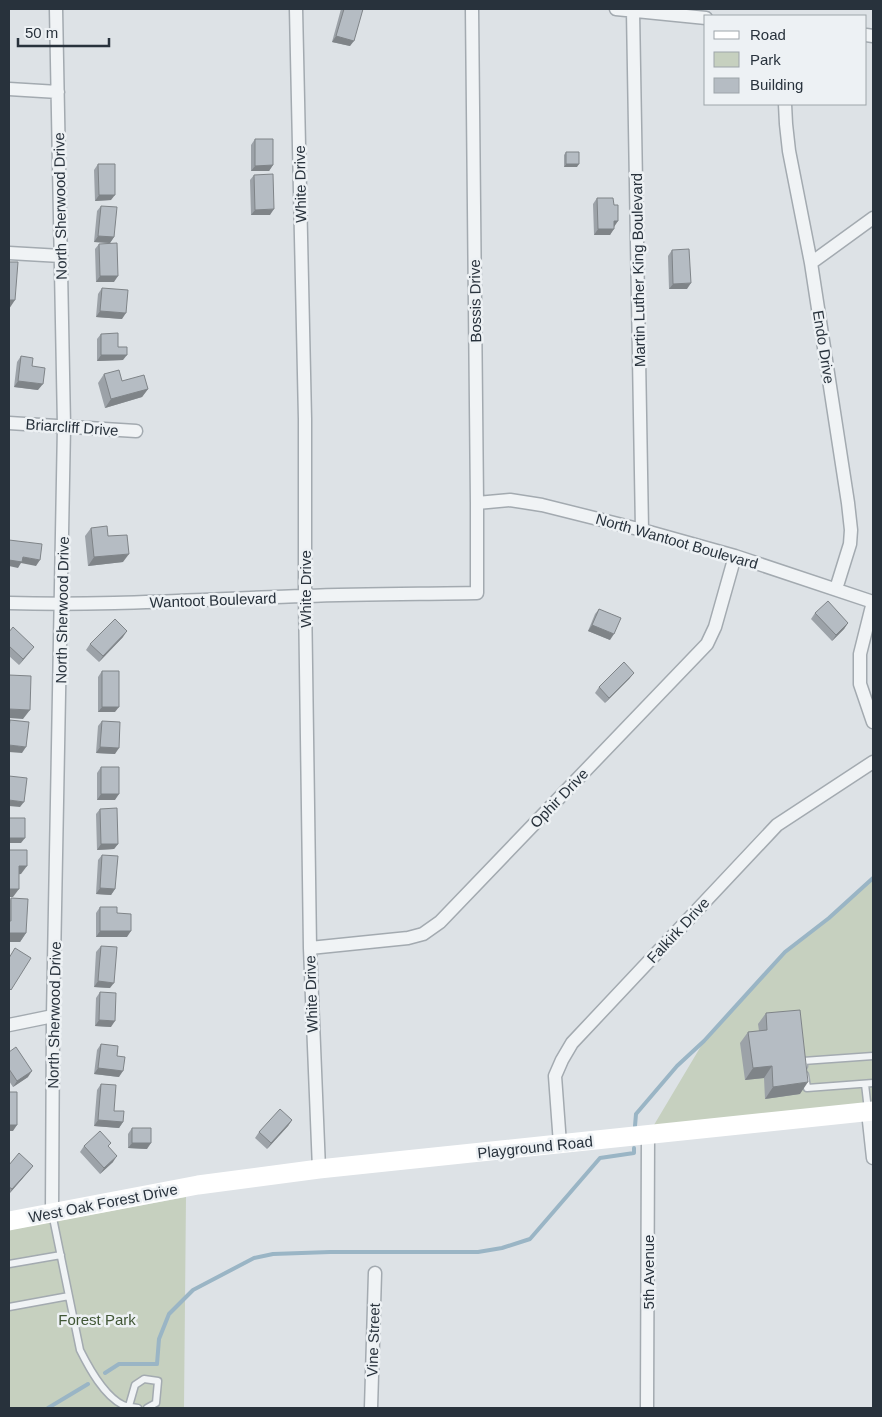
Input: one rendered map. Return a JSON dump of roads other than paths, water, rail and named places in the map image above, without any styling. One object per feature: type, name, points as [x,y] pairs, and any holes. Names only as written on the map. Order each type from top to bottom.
[{"type":"main road","name":"Playground Road","points":[[198,1185],[319,1169],[871,1112]]},
{"type":"main road","name":"West Oak Forest Drive","points":[[9,1221],[198,1185]]},
{"type":"street","name":"North Sherwood Drive","points":[[52,1212],[53,1016],[64,426],[56,9]]},
{"type":"street","name":"White Drive","points":[[296,9],[305,410],[305,596],[310,948],[319,1169]]},
{"type":"street","name":"Bossis Drive","points":[[472,9],[477,592]]},
{"type":"street","points":[[616,9],[704,18]]},
{"type":"street","name":"Martin Luther King Boulevard","points":[[633,11],[642,530]]},
{"type":"street","points":[[9,89],[58,92]]},
{"type":"street","name":"Endo Drive","points":[[786,105],[789,151],[811,263],[848,503],[850,544],[836,590]]},
{"type":"street","points":[[811,263],[873,218]]},
{"type":"street","points":[[9,253],[62,256]]},
{"type":"street","name":"Briarcliff Drive","points":[[9,423],[136,431]]},
{"type":"street","name":"North Wantoot Boulevard","points":[[477,502],[510,500],[542,504],[735,556],[873,602]]},
{"type":"street","name":"Ophir Drive","points":[[310,948],[408,938],[423,934],[440,922],[707,644],[714,627],[735,556]]},
{"type":"street","name":"Wantoot Boulevard","points":[[9,603],[62,605],[477,592]]},
{"type":"street","points":[[873,602],[860,654],[860,684],[873,722]]},
{"type":"street","name":"Falkirk Drive","points":[[560,1144],[555,1076],[572,1043],[777,825],[873,762]]},
{"type":"street","points":[[9,1025],[53,1016]]},
{"type":"street","points":[[871,1112],[873,1158]]},
{"type":"street","name":"5th Avenue","points":[[647,1408],[648,1135]]},
{"type":"street","name":"Vine Street","points":[[370,1408],[375,1273]]},
{"type":"lane","points":[[873,1056],[803,1061],[808,1088],[873,1083]]},
{"type":"lane","points":[[865,1084],[871,1112]]},
{"type":"lane","points":[[52,1212],[80,1350],[89,1368],[106,1391],[123,1405],[138,1408]]},
{"type":"lane","points":[[9,1264],[61,1255]]},
{"type":"lane","points":[[9,1307],[69,1296]]},
{"type":"lane","points":[[129,1406],[135,1385],[144,1379],[158,1381],[156,1403],[148,1408]]},
{"type":"waterway","points":[[635,1126],[636,1114],[677,1066],[704,1041],[785,952],[829,918],[873,878]]},
{"type":"waterway","points":[[105,1373],[119,1364],[157,1364],[159,1339],[169,1314],[193,1290],[254,1258],[273,1254],[478,1252],[502,1248],[530,1239],[600,1158],[634,1153],[634,1148]]},
{"type":"waterway","points":[[48,1408],[88,1384]]},
{"type":"park label","name":"Forest Park","points":[[97,1319]]}]
